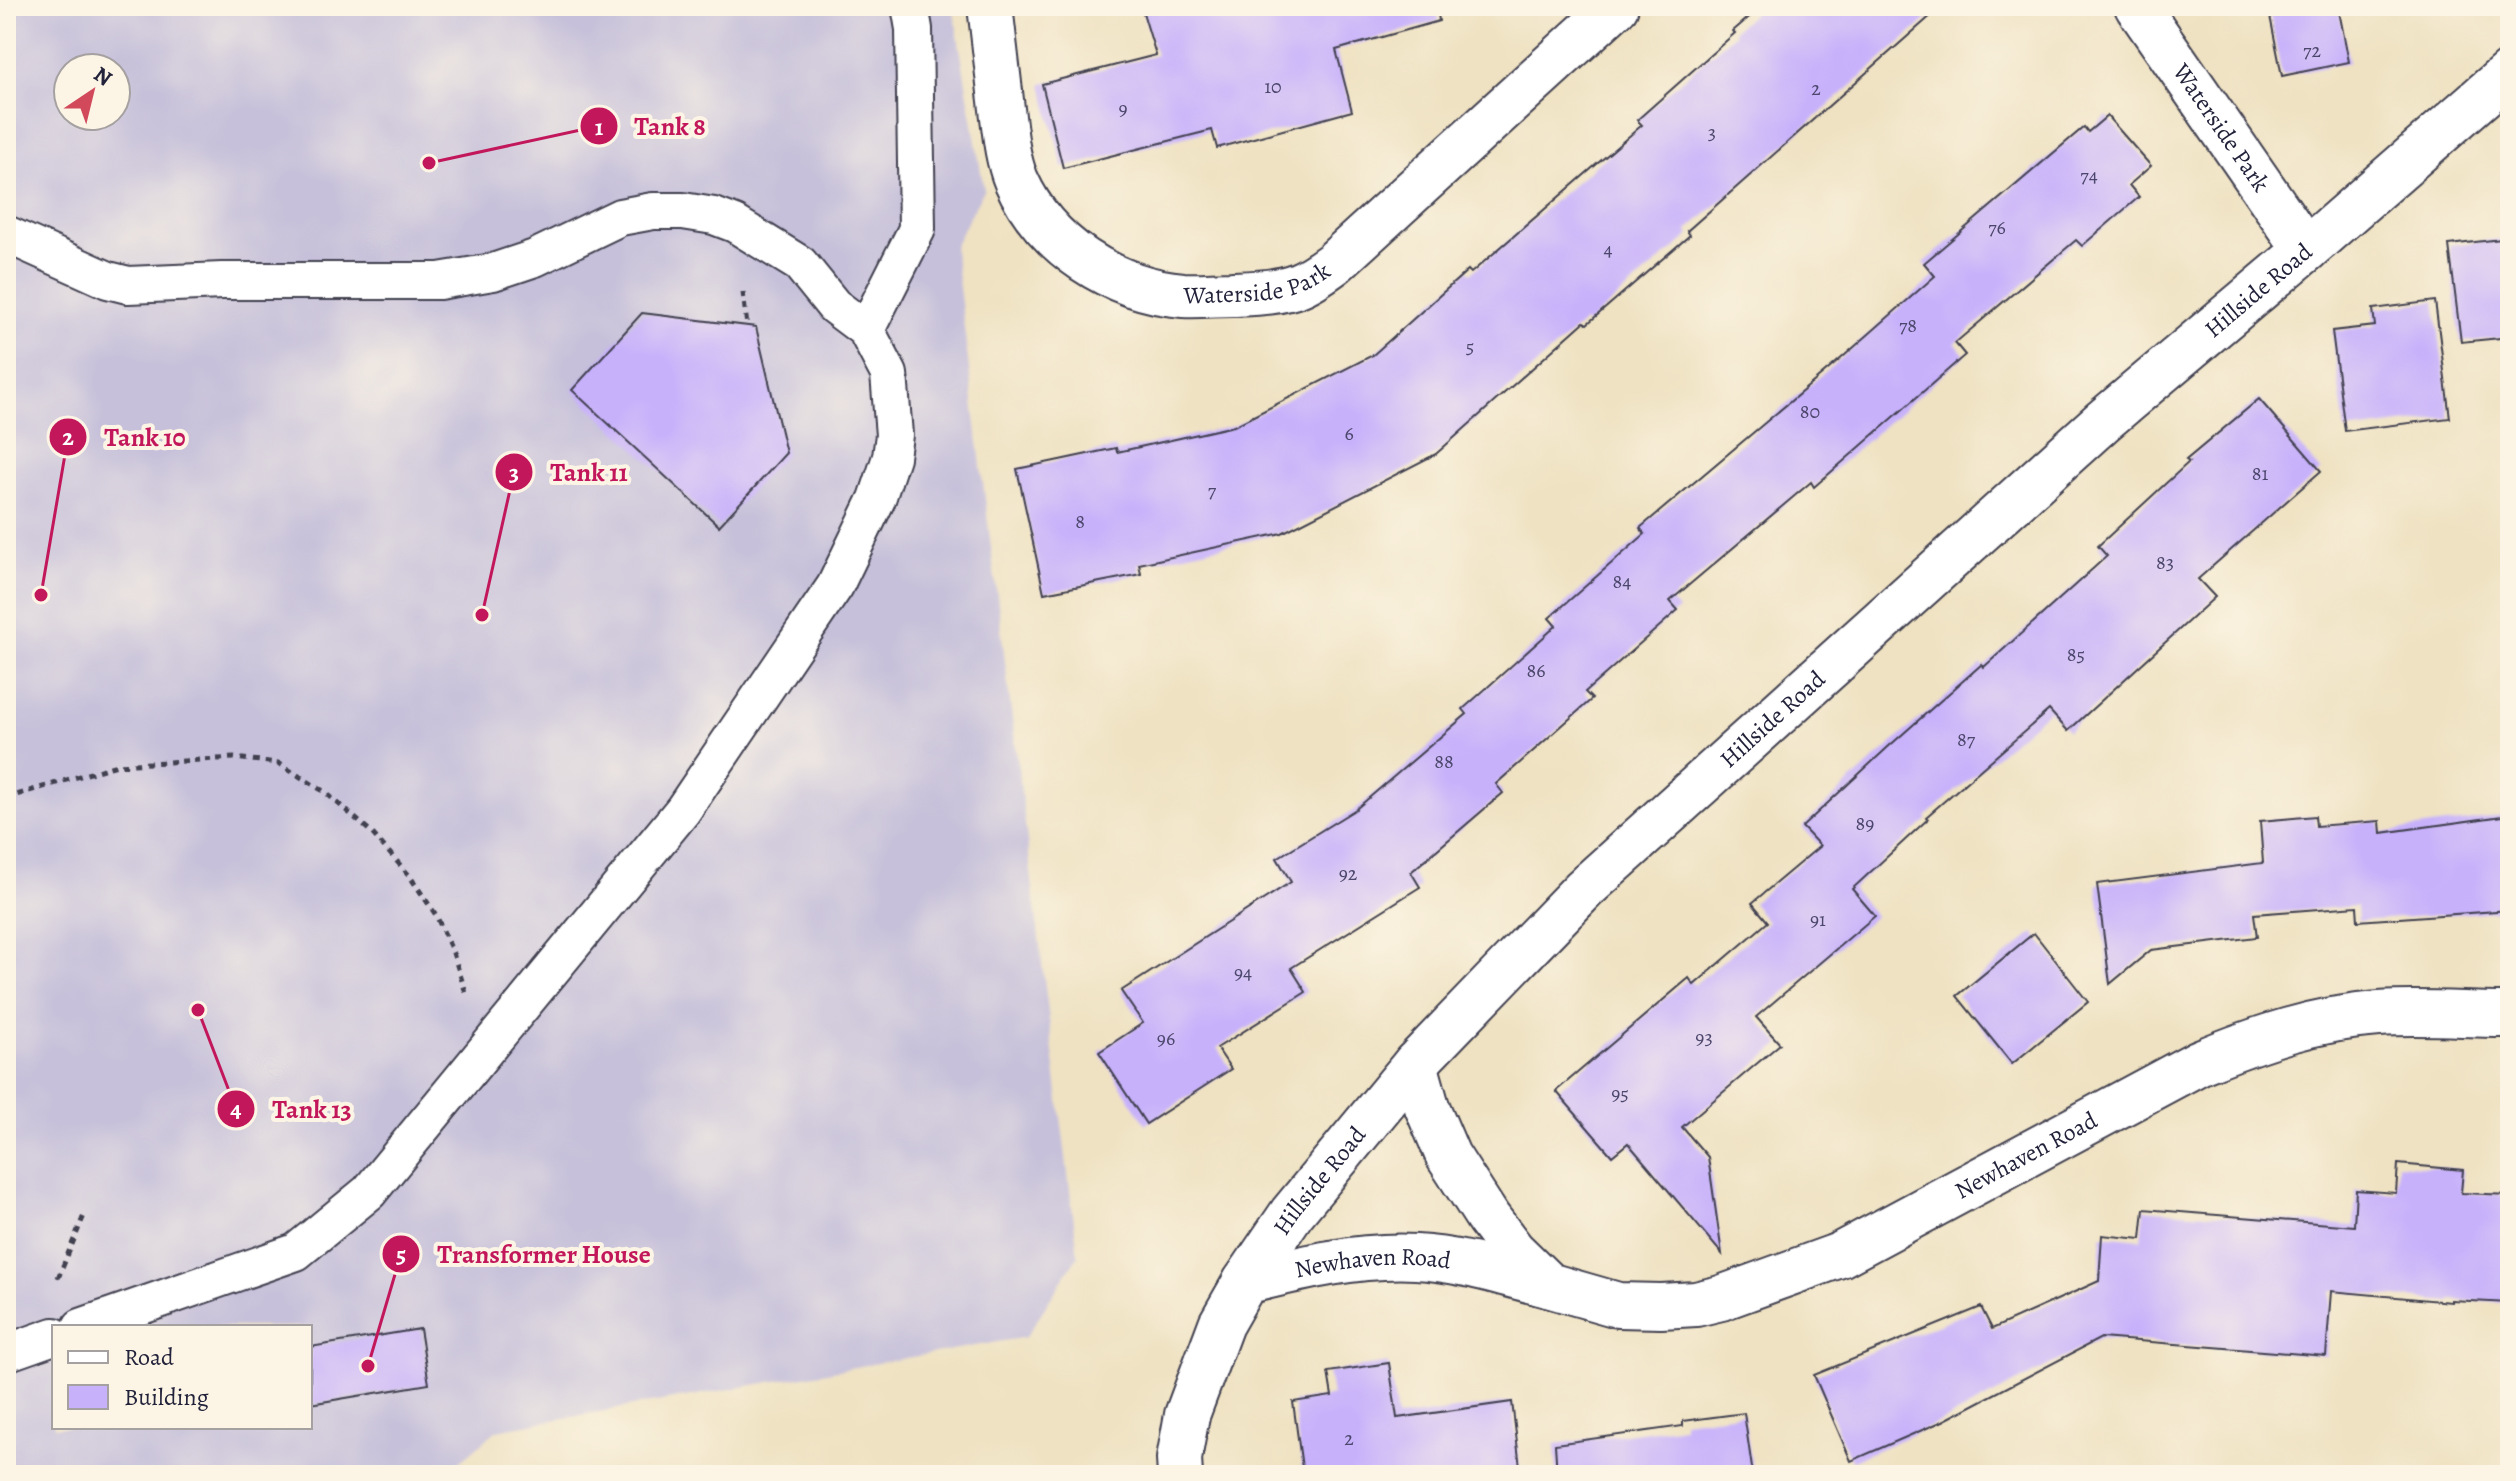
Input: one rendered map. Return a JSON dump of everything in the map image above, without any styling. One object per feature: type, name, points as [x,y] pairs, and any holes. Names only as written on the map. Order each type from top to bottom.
[{"type":"street","name":"Waterside Park","points":[[990,6],[1008,150],[1016,179],[1034,212],[1061,242],[1094,268],[1129,283],[1185,295],[1264,293],[1285,289],[1311,278],[1334,263],[1616,6]]},
{"type":"street","name":"Waterside Park","points":[[2137,6],[2306,250]]},
{"type":"street","name":"Hillside Road","points":[[1180,1475],[1179,1459],[1187,1415],[1221,1324],[1245,1282],[1292,1213],[1415,1064],[1584,889],[2103,421],[2510,72]]},
{"type":"street","name":"Newhaven Road","points":[[1245,1282],[1336,1261],[1404,1256],[1470,1265],[1618,1305],[1696,1304],[1840,1255],[2200,1062],[2243,1044],[2329,1020],[2381,1014],[2510,1015]]},
{"type":"street","name":"Newhaven Road","points":[[1415,1064],[1427,1107],[1455,1166],[1513,1251],[1548,1285]]},
{"type":"lane","points":[[866,330],[917,229],[914,29],[910,6]]},
{"type":"lane","points":[[6,234],[108,280],[128,285],[222,281],[439,281],[493,272],[535,258],[620,217],[653,211],[683,211],[714,216],[735,224],[800,264],[834,306],[866,330],[889,374],[894,435],[891,457],[877,499],[835,586],[683,810],[369,1192],[296,1252],[87,1325]]},
{"type":"lane","points":[[6,1353],[52,1337]]},
{"type":"path","points":[[6,798],[117,765],[234,758],[278,763],[325,792],[370,831],[409,875],[436,915],[453,953],[461,985],[474,1010],[497,1037]]},
{"type":"shaded area","points":[[6,6],[953,6],[984,189],[954,246],[1078,1255],[1026,1337],[497,1430],[457,1464],[401,1475],[6,1475]]},
{"type":"building","points":[[1141,6],[1437,6],[1439,21],[1336,50],[1352,111],[1217,148],[1212,130],[1063,168],[1042,84],[1156,55]]},
{"type":"building","points":[[1762,6],[1942,6],[1687,231],[1690,235],[1587,324],[1584,322],[1436,454],[1282,533],[1139,564],[1141,574],[1044,593],[1017,469],[1116,448],[1117,452],[1234,426],[1373,355],[1468,270],[1471,273],[1642,125],[1637,120]]},
{"type":"building","points":[[2268,6],[2338,6],[2349,62],[2282,76]]},
{"type":"building","points":[[2107,116],[2151,166],[2129,185],[2139,197],[2082,246],[2076,240],[1955,343],[1965,355],[1814,487],[1811,482],[1670,601],[1678,610],[1585,692],[1592,699],[1496,784],[1503,793],[1411,872],[1420,887],[1291,968],[1306,992],[1217,1048],[1231,1069],[1146,1124],[1099,1052],[1143,1023],[1121,991],[1291,882],[1277,858],[1356,809],[1467,714],[1463,709],[1556,626],[1549,618],[1645,534],[1640,528],[1935,276],[1924,263],[2084,127],[2088,132]]},
{"type":"building","points":[[2510,238],[2510,337],[2461,342],[2449,245]]},
{"type":"building","points":[[2435,301],[2450,418],[2345,431],[2332,331],[2375,326],[2373,309]]},
{"type":"building","points":[[642,313],[756,327],[786,453],[719,526],[572,390]]},
{"type":"building","points":[[2259,399],[2321,471],[2198,579],[2215,597],[2068,731],[2049,710],[1926,817],[1928,819],[1852,889],[1875,916],[1756,1017],[1780,1044],[1682,1127],[1708,1157],[1722,1254],[1628,1143],[1612,1156],[1556,1091],[1689,978],[1694,985],[1768,922],[1752,903],[1820,846],[1802,827],[1887,748],[1982,664],[1984,667],[2107,556],[2098,546],[2189,462],[2186,460]]},
{"type":"building","points":[[2510,815],[2510,910],[2358,921],[2357,906],[2254,914],[2257,937],[2151,950],[2110,984],[2097,884],[2263,863],[2260,821],[2315,816],[2316,826],[2380,821],[2381,833]]},
{"type":"building","points":[[2034,933],[2088,1002],[2012,1064],[1957,996]]},
{"type":"building","points":[[2398,1164],[2463,1170],[2461,1193],[2510,1195],[2510,1303],[2451,1302],[2331,1291],[2326,1356],[2101,1338],[1943,1421],[1851,1461],[1814,1375],[1981,1307],[1992,1329],[2099,1281],[2102,1235],[2141,1239],[2144,1209],[2354,1226],[2356,1190],[2396,1193]]},
{"type":"building","points":[[420,1329],[429,1384],[312,1404],[312,1347]]},
{"type":"building","points":[[1389,1363],[1397,1418],[1512,1402],[1521,1475],[1303,1475],[1293,1402],[1332,1396],[1328,1372]]},
{"type":"building","points":[[1744,1413],[1753,1475],[1557,1475],[1555,1444],[1683,1426],[1683,1421]]},
{"type":"place","name":"Tank 8","points":[[429,163]]},
{"type":"place","name":"Tank 10","points":[[41,595]]},
{"type":"place","name":"Tank 11","points":[[482,615]]},
{"type":"place","name":"Tank 13","points":[[198,1010]]},
{"type":"place","name":"Transformer House","points":[[368,1366]]}]
